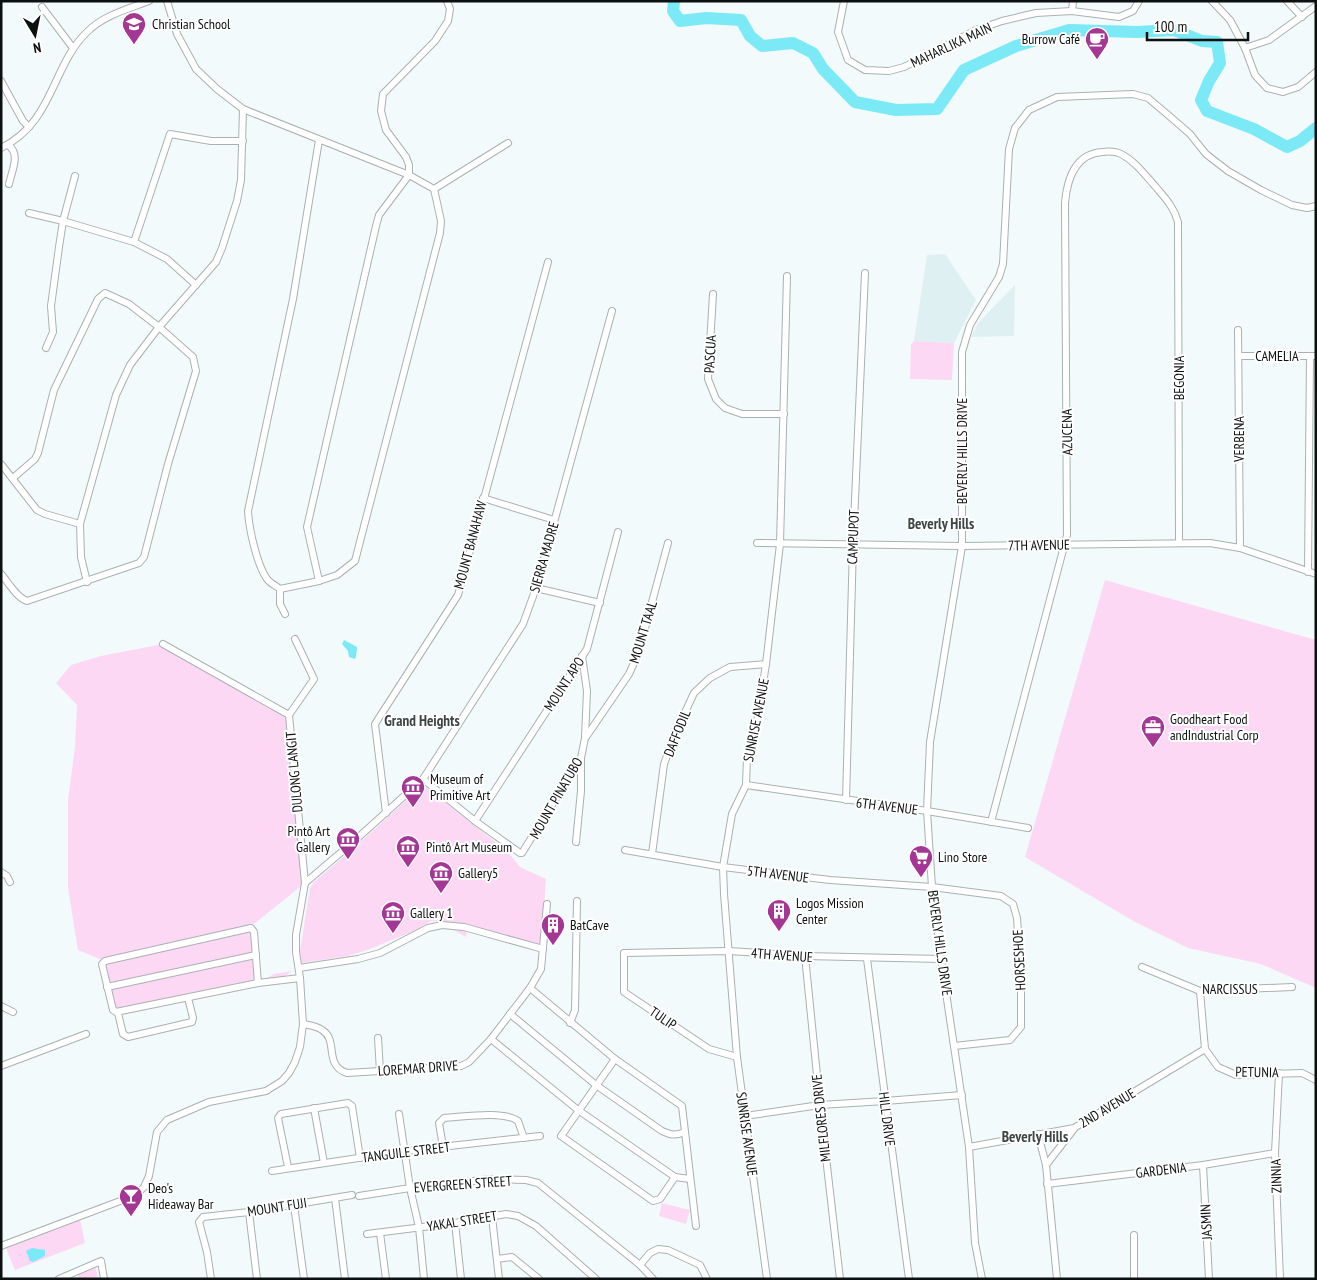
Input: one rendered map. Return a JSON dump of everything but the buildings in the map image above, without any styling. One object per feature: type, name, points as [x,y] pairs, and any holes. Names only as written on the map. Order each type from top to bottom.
[{"type":"street","points":[[1,148],[29,127],[38,116],[74,48],[87,32],[100,21],[149,1]]},
{"type":"street","points":[[167,1],[177,34],[196,69],[217,89],[244,109],[408,175],[434,190],[440,221],[440,233],[355,561],[337,575],[319,581],[280,589],[268,580],[251,538],[248,512],[293,299],[319,140]]},
{"type":"street","points":[[319,581],[308,527],[379,215],[408,175],[406,158],[386,130],[381,111],[383,94],[435,41],[444,28],[448,21],[450,9],[447,1]]},
{"type":"street","name":"MAHARLIKA MAIN","points":[[844,1],[838,32],[848,60],[865,70],[889,71],[904,67],[976,30],[1002,21],[1036,13],[1072,11],[1119,17],[1133,11],[1140,1]]},
{"type":"street","points":[[1072,11],[1073,1]]},
{"type":"street","points":[[1212,1],[1230,20],[1245,48],[1255,75],[1267,88],[1283,92],[1298,87],[1316,72]]},
{"type":"street","points":[[1287,1],[1302,17]]},
{"type":"street","points":[[1245,48],[1269,40],[1316,6]]},
{"type":"street","points":[[42,7],[74,48]]},
{"type":"street","points":[[1,81],[29,127]]},
{"type":"street","name":"BEVERLY HILLS DRIVE","points":[[982,1279],[975,1243],[969,1147],[932,887],[927,811],[930,742],[962,546],[962,352],[970,325],[999,277],[1003,264],[1009,149],[1015,128],[1029,110],[1057,97],[1133,94],[1148,98],[1190,134],[1206,154],[1228,172],[1292,205],[1307,208],[1316,206]]},
{"type":"street","points":[[87,582],[81,557],[80,524],[116,395],[130,365],[159,327],[216,262],[234,210],[241,180],[244,109]]},
{"type":"street","points":[[134,242],[170,134],[211,141],[243,141]]},
{"type":"street","points":[[434,190],[508,143]]},
{"type":"street","points":[[8,144],[14,149],[16,154],[9,184]]},
{"type":"street","name":"AZUCENA","points":[[991,822],[1065,545],[1068,523],[1065,203],[1069,179],[1078,164],[1090,155],[1106,151],[1122,154],[1140,168],[1176,214]]},
{"type":"street","points":[[46,348],[53,332],[51,306],[63,221],[76,176]]},
{"type":"street","points":[[29,213],[134,242],[167,259],[196,285]]},
{"type":"street","name":"BEGONIA","points":[[1176,214],[1178,222],[1179,286],[1179,542]]},
{"type":"street","name":"MOUNT BANAHAW","points":[[386,813],[375,724],[458,595],[548,262]]},
{"type":"street","name":"CAMPUPOT","points":[[846,800],[853,545],[865,273]]},
{"type":"street","name":"SUNRISE AVENUE","points":[[767,1279],[737,1057],[723,867],[732,814],[746,785],[747,758],[755,735],[766,664],[780,544],[787,276]]},
{"type":"street","points":[[1,574],[22,599],[28,601],[139,563],[144,557],[168,464],[196,371],[193,357],[159,327],[119,298],[105,293],[98,299],[54,390],[35,459],[12,478]]},
{"type":"street","name":"PASCUA","points":[[713,294],[708,379],[716,399],[726,408],[742,414],[784,414]]},
{"type":"street","name":"SIERRA MADRE","points":[[305,883],[423,779],[523,624],[536,588],[612,311]]},
{"type":"street","name":"VERBENA","points":[[1238,330],[1240,548]]},
{"type":"street","name":"CAMELIA","points":[[1239,356],[1313,356]]},
{"type":"street","points":[[1308,572],[1313,356]]},
{"type":"street","points":[[1,464],[38,510],[45,514],[80,524]]},
{"type":"street","points":[[483,498],[554,520]]},
{"type":"street","name":"MOUNT. APO","points":[[475,821],[587,649],[618,532]]},
{"type":"street","name":"7TH AVENUE","points":[[757,543],[962,546],[1210,543],[1240,548],[1316,574]]},
{"type":"street","name":"MOUNT TAAL","points":[[585,738],[630,674],[638,654],[668,544]]},
{"type":"street","points":[[536,588],[600,603]]},
{"type":"street","points":[[280,589],[280,604],[284,614]]},
{"type":"street","points":[[163,644],[289,716],[314,679],[295,639]]},
{"type":"street","points":[[582,656],[587,690],[585,738]]},
{"type":"street","name":"DAFFODIL","points":[[652,854],[664,764],[674,736],[694,692],[710,678],[730,667],[766,664]]},
{"type":"street","name":"DULONG LANGIT","points":[[1,1246],[136,1195],[144,1187],[149,1176],[157,1132],[167,1120],[209,1102],[266,1091],[282,1081],[296,1062],[303,1024],[296,935],[305,883],[289,716]]},
{"type":"street","name":"MOUNT PINATUBO","points":[[475,821],[520,853],[525,851],[581,758],[585,738]]},
{"type":"street","points":[[576,842],[581,791],[581,758]]},
{"type":"street","points":[[423,779],[475,821]]},
{"type":"street","name":"6TH AVENUE","points":[[746,785],[927,811],[1028,828]]},
{"type":"street","name":"5TH AVENUE","points":[[625,850],[723,867],[858,883],[932,887]]},
{"type":"street","points":[[1,872],[7,876],[10,882]]},
{"type":"street","name":"HORSESHOE","points":[[932,887],[1001,896],[1013,904],[1017,918],[1021,975],[1020,1027],[1010,1040],[954,1046]]},
{"type":"street","points":[[570,1023],[575,1010],[577,901]]},
{"type":"street","name":"LOREMAR DRIVE","points":[[303,1024],[324,1030],[328,1035],[334,1063],[347,1072],[461,1066],[470,1062],[491,1039],[530,988],[541,969],[547,904]]},
{"type":"street","points":[[299,968],[380,954],[428,928],[442,925],[464,927],[543,949]]},
{"type":"street","points":[[258,983],[254,932],[249,928],[105,961],[102,966],[113,1010],[118,1012],[258,983],[300,978]]},
{"type":"street","name":"4TH AVENUE","points":[[624,953],[729,951],[867,959],[941,959]]},
{"type":"street","name":"TULIP","points":[[624,953],[624,992],[709,1049],[737,1057]]},
{"type":"street","points":[[107,987],[256,955]]},
{"type":"street","name":"MILFLORES DRIVE","points":[[805,956],[840,1279]]},
{"type":"street","name":"HILL DRIVE","points":[[867,959],[909,1279]]},
{"type":"street","name":"NARCISSUS","points":[[1142,967],[1200,991],[1292,987]]},
{"type":"street","points":[[530,988],[614,1059],[682,1106],[696,1226]]},
{"type":"street","points":[[1200,991],[1205,1049]]},
{"type":"street","points":[[118,1012],[123,1034],[128,1037],[192,1022],[193,1018],[188,998]]},
{"type":"street","points":[[1,1006],[13,1012]]},
{"type":"street","points":[[510,1014],[596,1085],[662,1131],[670,1135],[685,1132]]},
{"type":"street","points":[[1,1066],[86,1034]]},
{"type":"street","points":[[378,1038],[380,1071]]},
{"type":"street","points":[[491,1039],[578,1110],[674,1177],[690,1178]]},
{"type":"street","name":"PETUNIA","points":[[1205,1049],[1218,1067],[1236,1075],[1302,1073],[1316,1080]]},
{"type":"street","name":"2ND AVENUE","points":[[969,1147],[1074,1128],[1205,1049]]},
{"type":"street","points":[[614,1059],[561,1136],[654,1201],[660,1200],[674,1177]]},
{"type":"street","name":"ZINNIA","points":[[1279,1073],[1274,1153],[1280,1279]]},
{"type":"street","points":[[744,1116],[820,1105],[885,1102],[962,1095]]},
{"type":"street","points":[[288,1168],[278,1118],[281,1114],[348,1103],[350,1104],[360,1158]]},
{"type":"street","points":[[314,1108],[324,1162]]},
{"type":"street","points":[[399,1114],[410,1188],[419,1228],[424,1279]]},
{"type":"street","points":[[443,1147],[439,1123],[444,1118],[509,1117],[518,1121],[524,1138]]},
{"type":"street","points":[[1046,1165],[1074,1128]]},
{"type":"street","points":[[1038,1134],[1046,1165],[1046,1184],[1058,1279]]},
{"type":"street","name":"TANGUILE STREET","points":[[272,1171],[406,1151],[540,1136]]},
{"type":"street","name":"GARDENIA","points":[[1046,1184],[1203,1165],[1274,1153]]},
{"type":"street","name":"JASMIN","points":[[1203,1165],[1209,1279]]},
{"type":"street","name":"EVERGREEN STREET","points":[[359,1196],[491,1179],[515,1179],[538,1183],[640,1265],[653,1279]]},
{"type":"street","name":"MOUNT FUJI","points":[[211,1279],[207,1252],[199,1222],[203,1217],[249,1212],[352,1195]]},
{"type":"street","points":[[335,1198],[345,1279]]},
{"type":"street","points":[[294,1205],[304,1279]]},
{"type":"street","points":[[249,1212],[257,1279]]},
{"type":"street","name":"YAKAL STREET","points":[[367,1234],[455,1223],[506,1214],[518,1216],[536,1226],[596,1279]]},
{"type":"street","points":[[492,1217],[499,1279]]},
{"type":"street","points":[[455,1223],[461,1279]]},
{"type":"street","points":[[380,1233],[386,1279]]},
{"type":"street","points":[[1134,1235],[1134,1279]]},
{"type":"street","points":[[640,1265],[650,1253],[658,1249],[668,1250],[700,1265],[707,1279]]},
{"type":"street","points":[[497,1259],[512,1257],[538,1279]]},
{"type":"street","points":[[58,1279],[72,1276],[101,1261],[104,1279]]},
{"type":"shaded area","points":[[945,254],[976,300],[954,343],[914,341],[927,255]]},
{"type":"shaded area","points":[[1015,285],[1014,336],[971,337],[978,323]]},
{"type":"shaded area","points":[[914,341],[954,343],[952,380],[910,379],[911,344]]},
{"type":"shaded area","points":[[1105,580],[1316,640],[1316,988],[1261,964],[1188,948],[1135,922],[1025,857]]},
{"type":"shaded area","points":[[163,644],[289,715],[305,883],[249,928],[256,955],[258,983],[274,974],[292,971],[278,981],[113,1010],[105,961],[78,950],[68,888],[68,800],[75,747],[77,705],[56,683],[71,665],[101,656]]},
{"type":"shaded area","points":[[423,785],[508,852],[520,867],[546,879],[541,948],[468,924],[466,937],[437,921],[431,921],[416,930],[370,949],[348,956],[301,963],[300,951],[310,888],[314,882]]},
{"type":"shaded area","points":[[662,1203],[690,1210],[686,1224],[659,1216]]},
{"type":"shaded area","points":[[80,1219],[85,1243],[15,1270],[6,1248]]},
{"type":"shaded area","points":[[96,1268],[98,1279],[78,1279],[78,1273]]},
{"type":"water","points":[[344,640],[357,647],[355,659],[349,657],[348,651],[342,644]]},
{"type":"water","points":[[32,1248],[45,1250],[45,1256],[33,1262],[30,1261],[26,1251]]},
{"type":"waterway","points":[[674,1],[673,11],[680,21],[706,18],[741,20],[750,36],[762,46],[793,43],[813,53],[823,69],[855,102],[896,110],[937,109],[964,70],[1016,46],[1069,30],[1137,32],[1174,30],[1202,41],[1217,42],[1220,63],[1209,81],[1201,100],[1207,111],[1254,129],[1287,147],[1300,141],[1316,128]]},
{"type":"place","name":"Christian School","points":[[134,45]]},
{"type":"place","name":"Burrow Café","points":[[1097,60]]},
{"type":"place","name":"Goodheart Food andIndustrial Corp","points":[[1153,748]]},
{"type":"place","name":"Museum of Primitive Art","points":[[413,808]]},
{"type":"place","name":"Pintô Art Gallery","points":[[348,860]]},
{"type":"place","name":"Pintô Art Museum","points":[[408,868]]},
{"type":"place","name":"Lino Store","points":[[921,878]]},
{"type":"place","name":"Gallery5","points":[[441,894]]},
{"type":"place","name":"Logos Mission Center","points":[[779,932]]},
{"type":"place","name":"Gallery 1","points":[[393,934]]},
{"type":"place","name":"BatCave","points":[[553,946]]},
{"type":"place","name":"Deo's Hideaway Bar","points":[[131,1217]]},
{"type":"district","name":"Beverly Hills","points":[[941,524]]},
{"type":"district","name":"Grand Heights","points":[[422,721]]},
{"type":"district","name":"Beverly Hills","points":[[1035,1137]]}]
